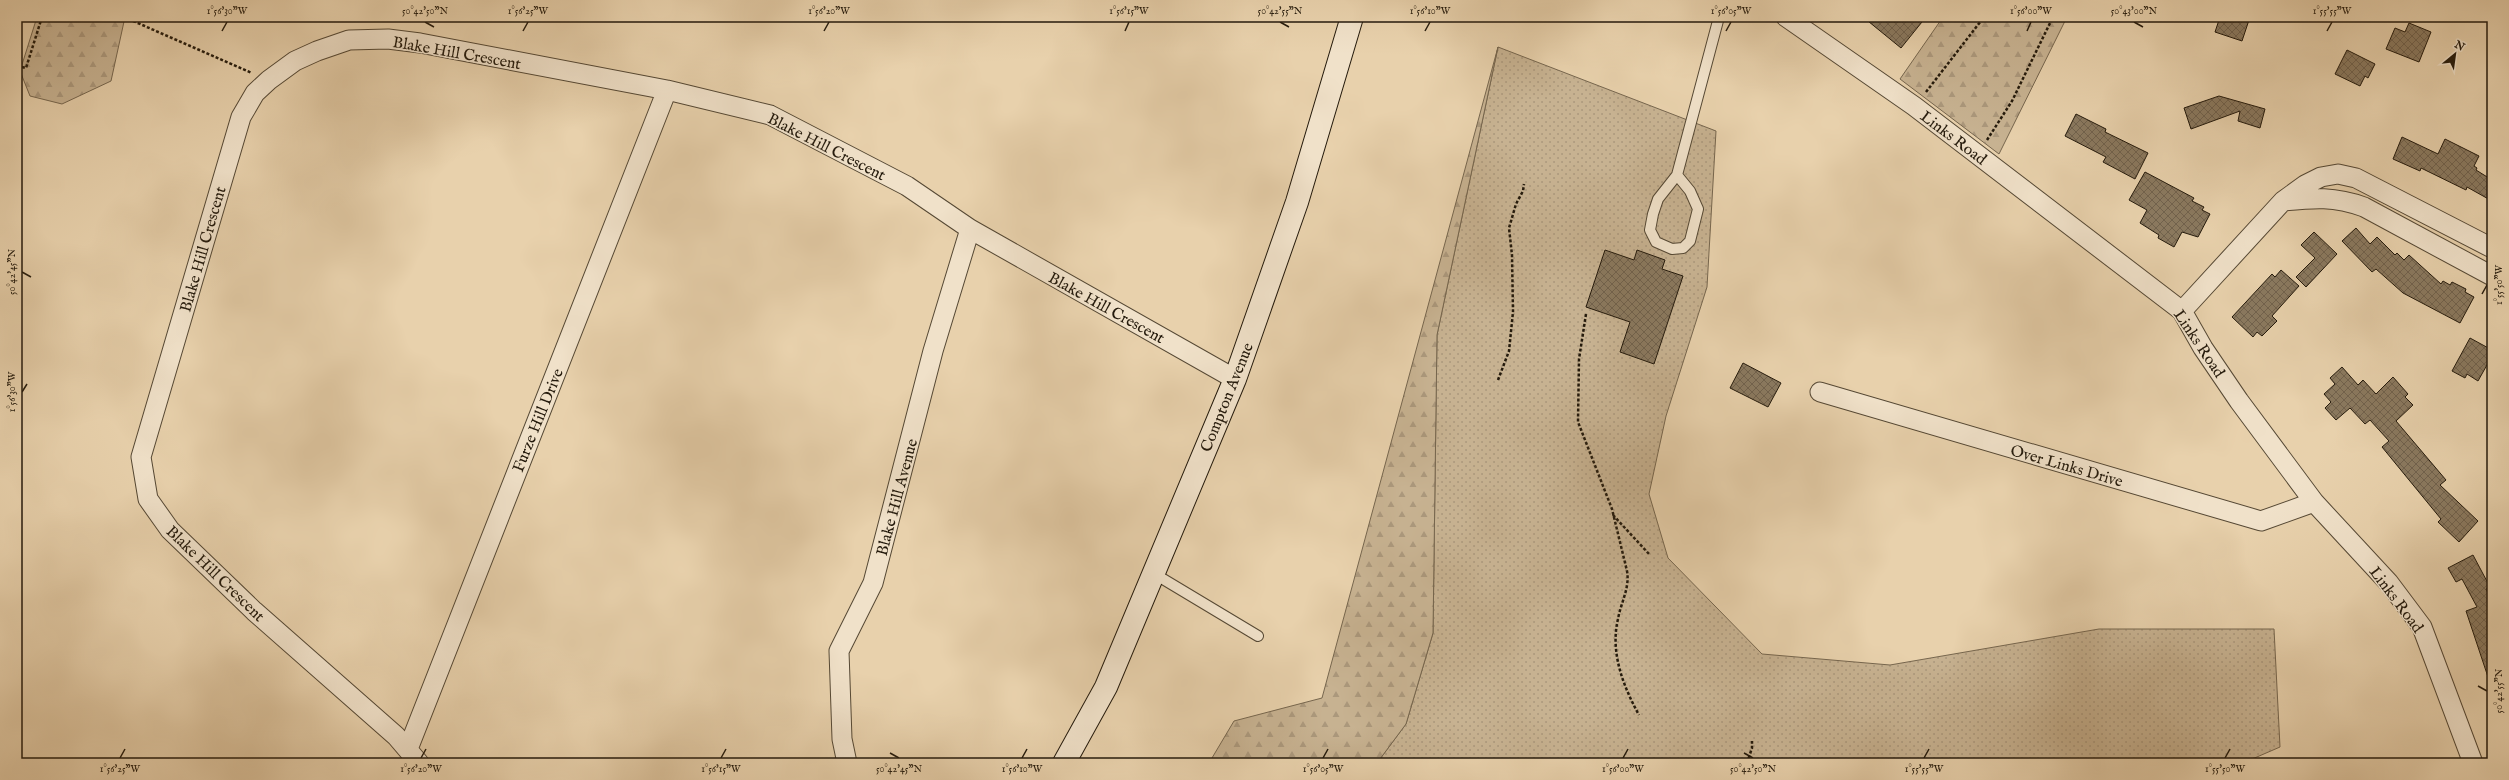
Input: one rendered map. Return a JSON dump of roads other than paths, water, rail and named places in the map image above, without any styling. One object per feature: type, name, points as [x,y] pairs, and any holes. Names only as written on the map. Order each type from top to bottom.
[{"type":"street","name":"Compton Avenue","points":[[1064,763],[1106,687],[1235,378],[1297,202],[1352,17]]},
{"type":"street","name":"Links Road","points":[[1786,17],[1914,106],[2182,311],[2203,348],[2314,502],[2389,583],[2422,627],[2473,763]]},
{"type":"street","name":"Blake Hill Crescent","points":[[413,756],[396,736],[254,611],[170,530],[148,499],[141,457],[241,118],[255,93],[269,80],[295,61],[349,40],[388,39],[420,43],[667,90],[770,115],[907,186],[970,229],[1235,378]]},
{"type":"street","name":"Furze Hill Drive","points":[[413,756],[667,90]]},
{"type":"street","points":[[2182,311],[2283,201],[2305,185],[2321,178],[2338,174],[2356,178],[2492,248]]},
{"type":"street","points":[[2283,201],[2327,197],[2346,200],[2364,207],[2492,276]]},
{"type":"street","name":"Blake Hill Avenue","points":[[847,763],[842,739],[839,651],[873,583],[933,351],[970,229]]},
{"type":"street","name":"Over Links Drive","points":[[1820,392],[2261,521],[2314,502]]},
{"type":"lane","points":[[1677,175],[1690,191],[1698,209],[1690,241],[1682,248],[1672,249],[1656,242],[1650,230],[1658,198],[1677,175],[1720,17]]},
{"type":"lane","points":[[1153,573],[1258,636]]}]
